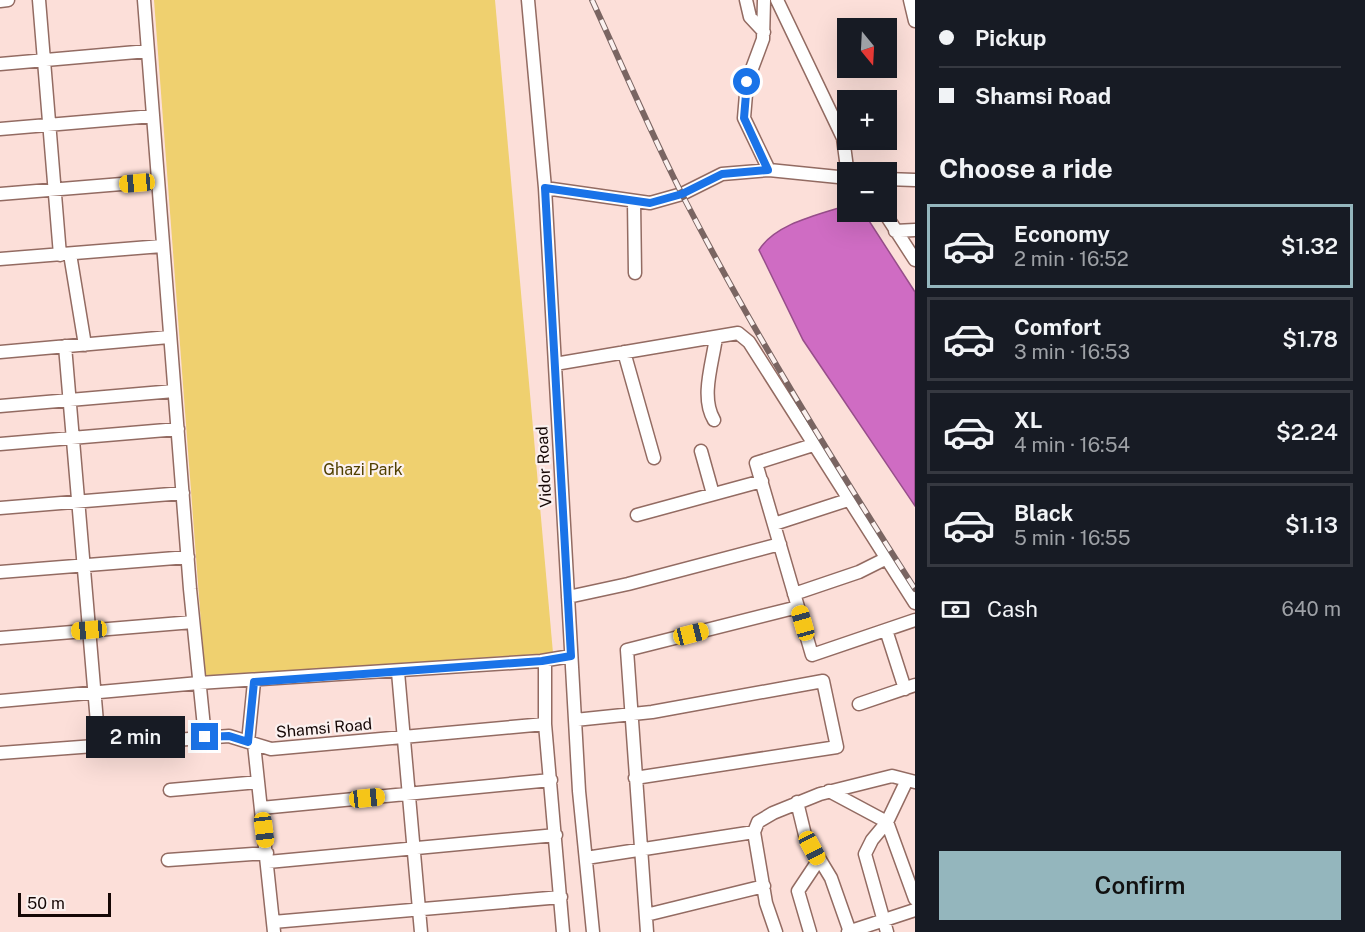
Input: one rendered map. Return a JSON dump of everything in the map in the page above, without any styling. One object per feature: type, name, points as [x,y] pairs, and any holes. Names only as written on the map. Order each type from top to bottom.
[{"type":"street","points":[[0,1],[8,0]]},
{"type":"street","points":[[39,0],[54,190],[85,345]]},
{"type":"street","points":[[144,0],[193,622],[205,737]]},
{"type":"street","name":"Vidor Road","points":[[528,0],[545,188],[575,720],[593,932]]},
{"type":"street","points":[[746,0],[750,16],[764,32]]},
{"type":"street","points":[[764,0],[762,47],[747,82],[744,118],[768,170]]},
{"type":"street","points":[[777,0],[843,138],[846,162]]},
{"type":"street","points":[[910,0],[915,21]]},
{"type":"street","points":[[0,64],[148,51]]},
{"type":"street","points":[[0,129],[153,116]]},
{"type":"street","points":[[545,188],[650,203],[682,194],[722,174],[768,170],[837,177]]},
{"type":"street","points":[[897,179],[915,180]]},
{"type":"street","points":[[0,194],[158,181]]},
{"type":"street","points":[[634,201],[635,273]]},
{"type":"street","points":[[890,222],[915,260]]},
{"type":"street","points":[[895,231],[915,230]]},
{"type":"street","points":[[0,260],[162,246]]},
{"type":"street","points":[[555,364],[738,333],[749,342],[915,603]]},
{"type":"street","points":[[0,352],[170,337]]},
{"type":"street","points":[[714,420],[709,412],[706,393],[716,337]]},
{"type":"street","points":[[65,346],[99,746]]},
{"type":"street","points":[[624,352],[654,458]]},
{"type":"street","points":[[0,406],[174,391]]},
{"type":"street","points":[[0,444],[178,429]]},
{"type":"street","points":[[813,445],[756,463],[812,655],[915,620]]},
{"type":"street","points":[[701,451],[713,494]]},
{"type":"street","points":[[637,515],[762,481]]},
{"type":"street","points":[[0,508],[183,493]]},
{"type":"street","points":[[774,524],[848,500]]},
{"type":"street","points":[[568,597],[628,584],[780,544]]},
{"type":"street","points":[[0,572],[188,557]]},
{"type":"street","points":[[794,594],[859,572],[885,559]]},
{"type":"street","points":[[647,932],[627,650],[798,607]]},
{"type":"street","points":[[0,638],[193,622]]},
{"type":"street","points":[[859,704],[910,687],[886,630]]},
{"type":"street","points":[[0,701],[199,683],[254,682],[545,661],[571,656]]},
{"type":"street","points":[[545,661],[545,724],[563,932]]},
{"type":"street","points":[[398,672],[421,932]]},
{"type":"street","points":[[575,720],[630,714],[823,681],[837,747],[636,778]]},
{"type":"street","points":[[254,682],[251,743],[258,782],[273,927],[419,909],[561,897]]},
{"type":"street","name":"Shamsi Road","points":[[0,753],[229,736],[271,749],[545,724]]},
{"type":"street","points":[[776,932],[766,903],[754,832],[758,822],[797,802],[829,791],[892,776],[913,782],[887,822],[872,840],[865,854],[885,926]]},
{"type":"street","points":[[261,808],[551,780]]},
{"type":"street","points":[[170,790],[258,782]]},
{"type":"street","points":[[829,791],[887,822],[915,899]]},
{"type":"street","points":[[797,802],[805,835],[818,861],[831,878],[850,932],[885,926],[915,910]]},
{"type":"street","points":[[586,858],[754,832]]},
{"type":"street","points":[[168,860],[267,858],[414,849],[555,836]]},
{"type":"street","points":[[810,932],[798,891],[818,861]]},
{"type":"street","points":[[646,915],[764,886]]},
{"type":"green space","name":"Ghazi Park","points":[[154,0],[495,0],[553,653],[205,676]]},
{"type":"shaded area","points":[[837,209],[837,222],[870,222],[915,292],[915,506],[803,340],[759,250],[775,233],[810,217]]},
{"type":"railway","points":[[592,0],[661,152],[712,252],[796,398],[915,589]]},
{"type":"route","points":[[205,737],[229,736],[248,742],[254,682],[542,661],[571,656],[545,188],[650,203],[682,194],[722,174],[768,170],[744,118],[747,82]]}]
